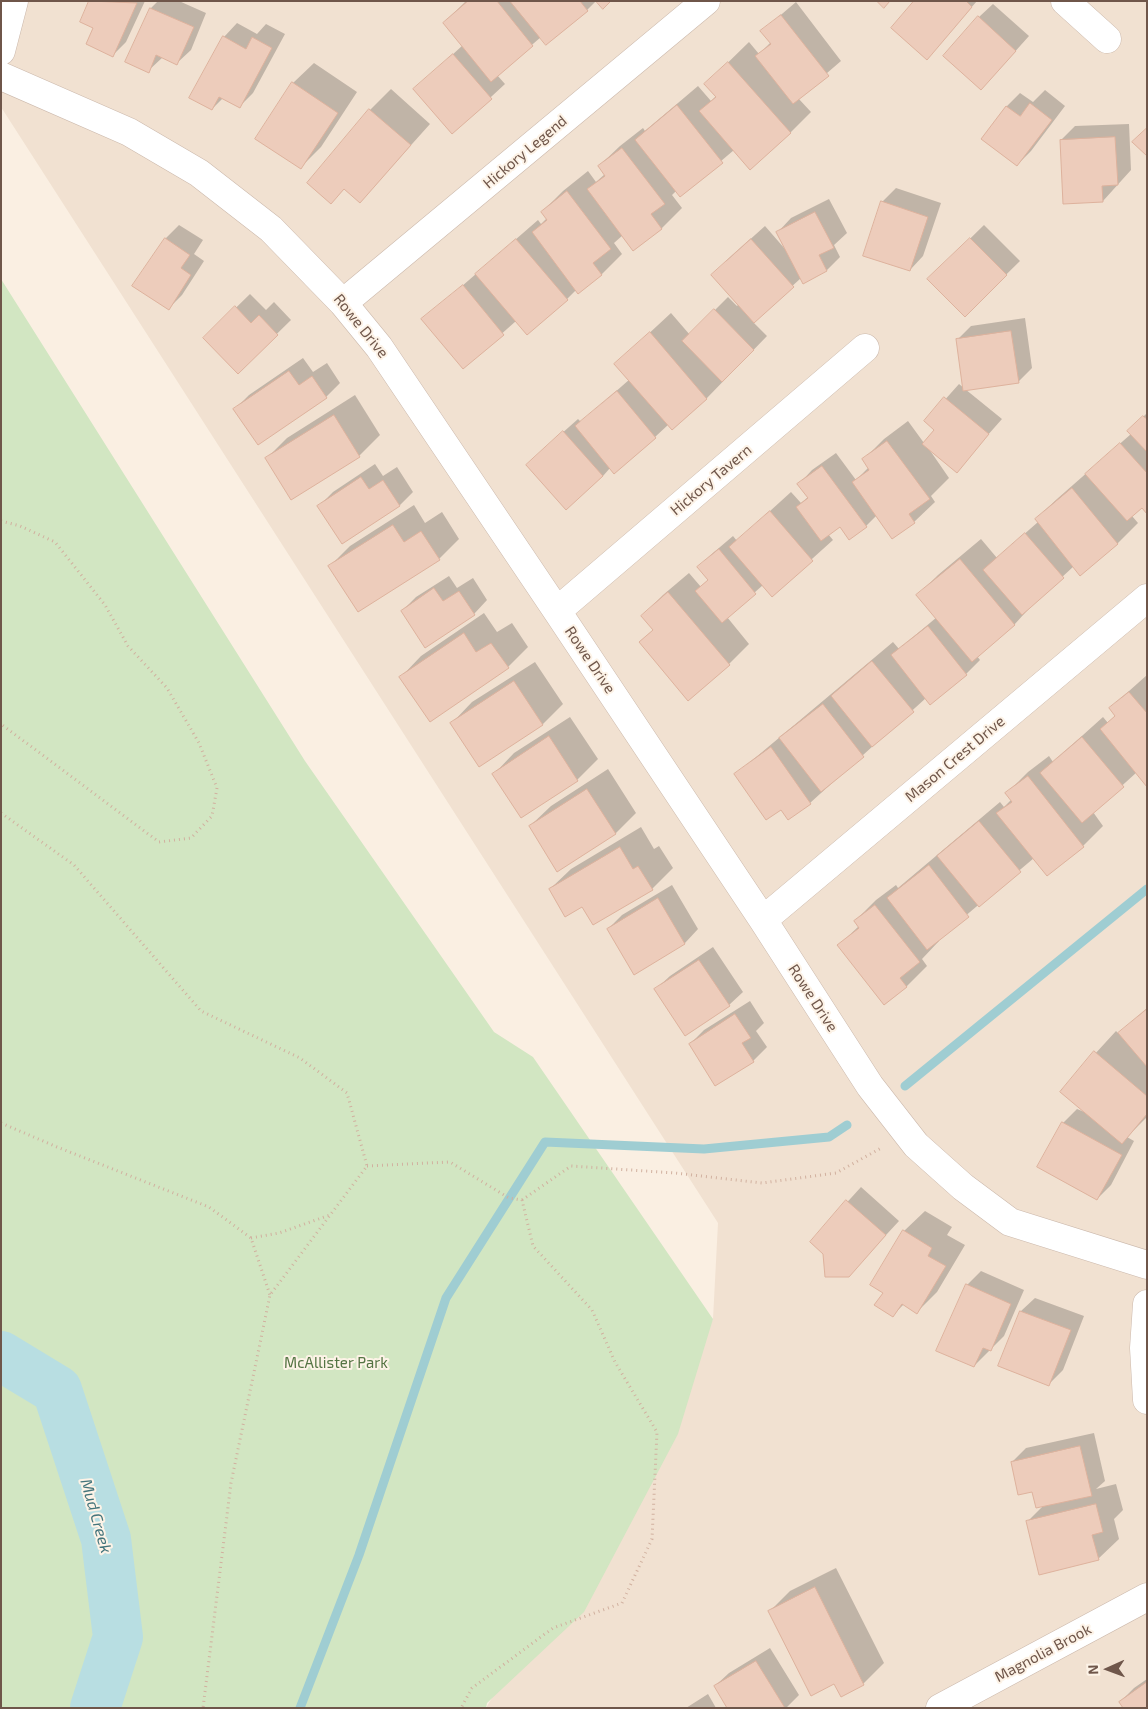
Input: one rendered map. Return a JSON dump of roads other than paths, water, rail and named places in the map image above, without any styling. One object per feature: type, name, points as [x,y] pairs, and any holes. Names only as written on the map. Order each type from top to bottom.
[{"type":"street","points":[[1,51],[14,1]]},
{"type":"street","name":"Hickory Legend","points":[[343,303],[706,1]]},
{"type":"street","points":[[1065,1],[1107,39]]},
{"type":"street","name":"Rowe Drive","points":[[1,76],[129,132],[199,173],[271,229],[343,303],[379,347],[763,920],[870,1086],[916,1145],[963,1188],[1010,1222],[1147,1265]]},
{"type":"street","name":"Hickory Tavern","points":[[557,611],[865,348]]},
{"type":"street","name":"Mason Crest Drive","points":[[763,920],[1147,598]]},
{"type":"street","points":[[1147,1304],[1144,1348],[1147,1400]]},
{"type":"street","name":"Magnolia Brook","points":[[940,1708],[1147,1598]]},
{"type":"waterway","points":[[905,1086],[1147,889]]},
{"type":"waterway","points":[[300,1708],[359,1555],[446,1298],[545,1142],[704,1149],[829,1137],[847,1125]]},
{"type":"waterway","name":"Mud Creek","points":[[1,1356],[57,1390],[106,1539],[118,1637],[95,1708]]},
{"type":"park label","name":"McAllister Park","points":[[336,1363]]}]
